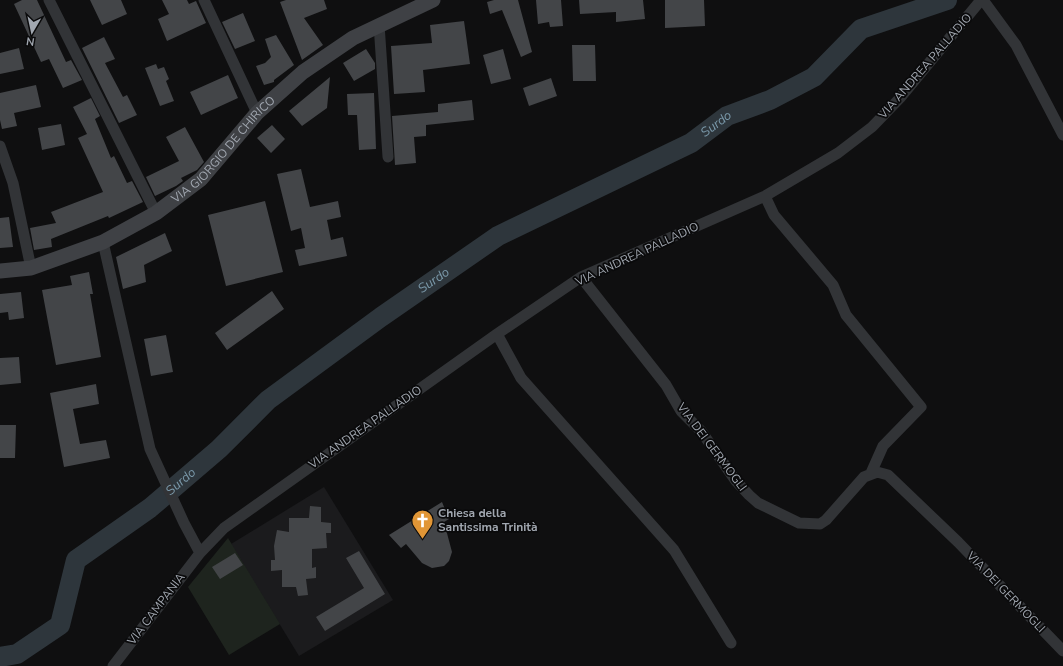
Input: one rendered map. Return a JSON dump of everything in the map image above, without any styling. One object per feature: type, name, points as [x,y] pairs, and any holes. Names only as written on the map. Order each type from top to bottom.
[{"type":"main road","name":"VIA GIORGIO DE CHIRICO","points":[[0,271],[31,268],[103,242],[156,213],[201,179],[257,113],[303,72],[353,38],[379,24],[433,0]]},
{"type":"street","points":[[49,0],[156,213]]},
{"type":"street","points":[[204,0],[257,113]]},
{"type":"street","points":[[982,0],[1016,46],[1063,135]]},
{"type":"street","name":"VIA ANDREA PALLADIO","points":[[200,552],[224,528],[257,503],[497,334],[581,277],[765,196],[838,153],[872,127],[900,98],[982,0]]},
{"type":"street","points":[[379,24],[388,157]]},
{"type":"street","points":[[0,146],[13,183],[31,268]]},
{"type":"street","points":[[765,196],[774,214],[833,284],[846,315],[921,407],[883,446],[871,473]]},
{"type":"street","points":[[103,242],[150,449],[184,523],[200,552]]},
{"type":"street","name":"VIA DEI GERMOGLI","points":[[581,277],[666,385],[681,411],[701,431],[736,481],[758,503],[799,523],[820,524],[826,520],[864,477],[871,473],[877,472],[888,475],[958,542],[1063,651]]},
{"type":"street","points":[[497,334],[521,378],[674,550],[731,643]]},
{"type":"street","name":"VIA CAMPANIA","points":[[113,666],[200,552]]},
{"type":"shaded area","points":[[324,487],[393,600],[299,656],[231,544]]},
{"type":"shaded area","points":[[228,538],[280,624],[229,655],[188,587]]},
{"type":"building","points":[[22,0],[37,0],[66,62],[71,60],[82,80],[63,88],[49,59],[41,62],[14,4]]},
{"type":"building","points":[[90,0],[121,0],[127,14],[102,25]]},
{"type":"building","points":[[162,0],[187,0],[189,4],[196,1],[206,23],[167,41],[158,19],[169,14]]},
{"type":"building","points":[[286,0],[324,0],[327,9],[304,18],[323,45],[302,60],[280,2]]},
{"type":"building","points":[[494,0],[518,0],[532,52],[521,57],[502,10],[490,14],[487,2]]},
{"type":"building","points":[[536,0],[561,0],[563,26],[550,27],[549,22],[538,24]]},
{"type":"building","points":[[579,0],[643,0],[645,19],[616,22],[616,12],[580,14]]},
{"type":"building","points":[[665,0],[704,0],[705,26],[665,28]]},
{"type":"building","points":[[243,13],[255,41],[235,49],[222,22]]},
{"type":"building","points":[[464,21],[470,64],[423,70],[425,92],[394,94],[391,46],[432,43],[430,25]]},
{"type":"building","points":[[276,35],[294,65],[274,80],[274,82],[264,85],[256,66],[265,63],[271,57],[265,39]]},
{"type":"building","points":[[104,37],[115,59],[105,63],[123,97],[127,95],[137,115],[119,123],[82,48]]},
{"type":"building","points":[[572,45],[595,45],[596,81],[573,81]]},
{"type":"building","points":[[19,48],[24,69],[0,74],[0,53]]},
{"type":"building","points":[[366,49],[375,63],[375,69],[354,81],[343,63]]},
{"type":"building","points":[[503,49],[511,79],[491,84],[483,55]]},
{"type":"building","points":[[156,64],[158,69],[164,67],[169,79],[166,81],[174,101],[160,106],[145,68]]},
{"type":"building","points":[[228,75],[238,98],[201,115],[190,92]]},
{"type":"building","points":[[330,77],[327,108],[302,126],[289,111]]},
{"type":"building","points":[[551,78],[557,96],[529,106],[523,88]]},
{"type":"building","points":[[36,85],[41,107],[14,113],[17,126],[2,129],[0,120],[0,93]]},
{"type":"building","points":[[374,93],[376,149],[359,150],[357,115],[348,115],[347,94]]},
{"type":"building","points":[[91,98],[100,116],[95,119],[111,158],[114,156],[127,183],[132,181],[143,202],[109,218],[108,216],[51,239],[52,247],[34,250],[30,228],[56,223],[51,212],[103,192],[78,138],[87,134],[73,107]]},
{"type":"building","points":[[472,100],[474,120],[426,125],[426,136],[414,137],[416,163],[395,165],[392,116],[438,112],[438,104]]},
{"type":"building","points":[[61,124],[65,145],[42,150],[38,128]]},
{"type":"building","points":[[272,125],[285,139],[271,153],[257,138]]},
{"type":"building","points":[[185,127],[204,162],[197,170],[181,178],[183,181],[176,186],[155,196],[146,177],[179,161],[166,137]]},
{"type":"building","points":[[301,169],[310,207],[338,201],[341,217],[327,220],[331,240],[343,237],[347,256],[299,266],[295,250],[305,248],[301,228],[291,231],[277,174]]},
{"type":"building","points":[[265,201],[283,272],[226,286],[208,215]]},
{"type":"building","points":[[9,217],[13,247],[0,248],[0,218]]},
{"type":"building","points":[[165,233],[172,251],[144,265],[146,282],[123,289],[116,257]]},
{"type":"building","points":[[89,272],[93,294],[90,294],[101,357],[56,365],[42,290],[72,285],[70,276]]},
{"type":"building","points":[[272,291],[284,309],[227,350],[215,333]]},
{"type":"building","points":[[21,292],[24,318],[9,320],[8,312],[0,313],[0,294]]},
{"type":"building","points":[[166,335],[173,372],[151,376],[144,339]]},
{"type":"building","points":[[19,357],[21,383],[0,385],[0,358]]},
{"type":"building","points":[[96,384],[99,404],[73,409],[80,444],[106,440],[110,458],[64,467],[50,393]]},
{"type":"building","points":[[0,425],[16,425],[15,458],[0,458]]},
{"type":"building","name":"Chiesa della Santissima Trinità","points":[[442,502],[449,519],[444,522],[452,552],[449,561],[444,566],[432,568],[422,563],[406,544],[401,548],[389,535]]},
{"type":"building","points":[[310,506],[321,507],[321,522],[331,523],[331,533],[326,533],[327,548],[312,549],[312,568],[316,567],[316,578],[306,579],[308,595],[298,596],[296,587],[282,587],[282,570],[271,571],[271,560],[275,560],[274,546],[277,530],[289,532],[289,518],[309,518]]},
{"type":"building","points":[[359,551],[385,594],[325,631],[316,617],[364,588],[346,558]]},
{"type":"building","points":[[235,553],[243,565],[220,579],[212,567]]},
{"type":"waterway","name":"Surdo","points":[[0,657],[17,654],[60,625],[76,560],[150,508],[219,449],[268,400],[381,317],[498,236],[691,143],[727,116],[770,100],[814,77],[861,29],[947,0]]},
{"type":"place","name":"Chiesa della Santissima Trinità","points":[[422,540]]}]
